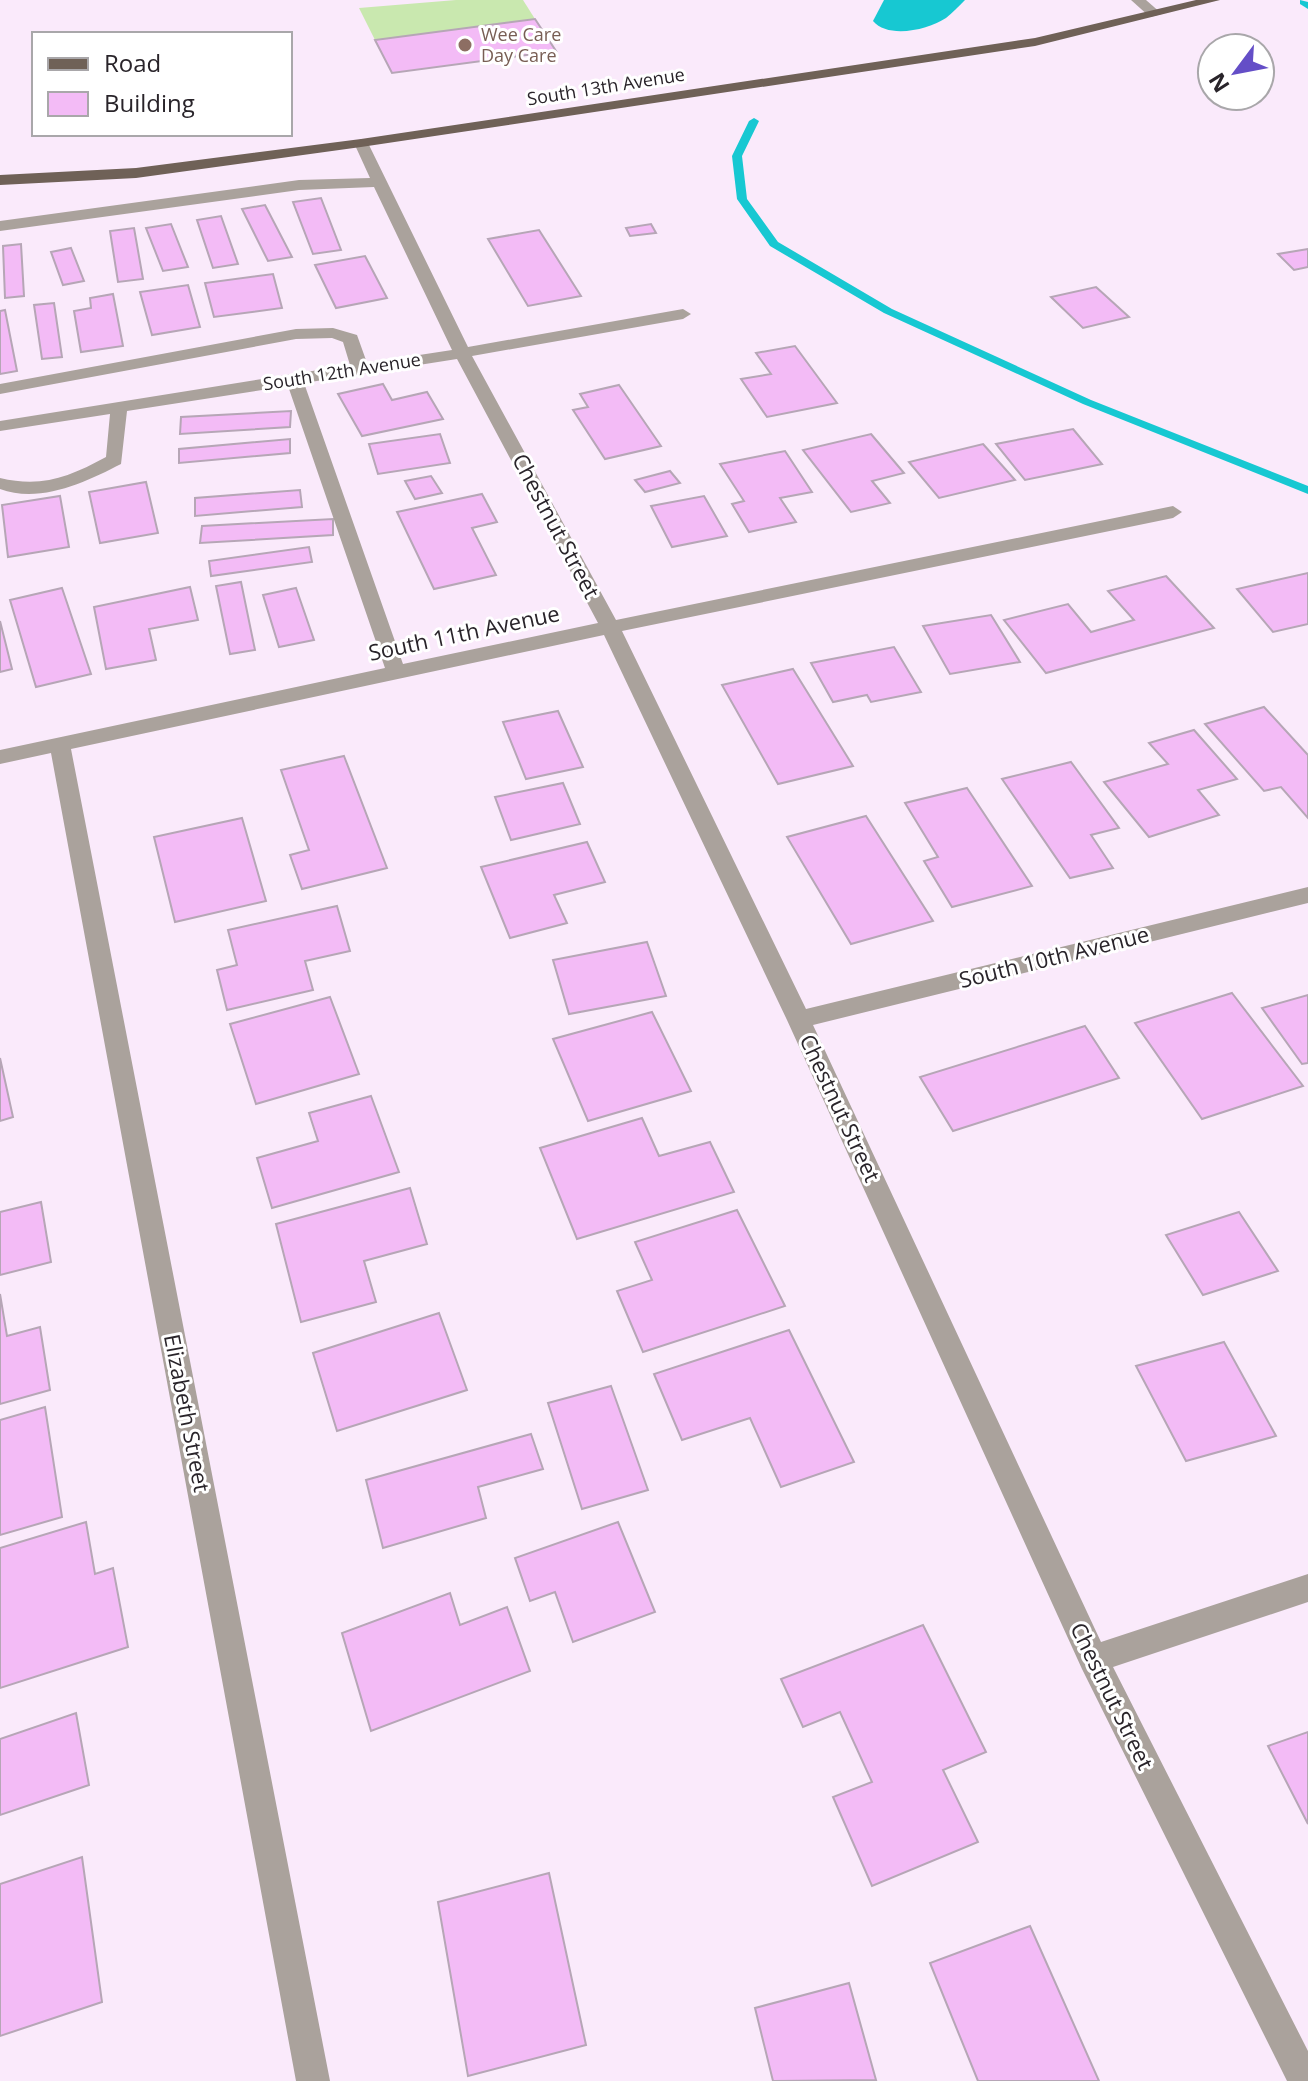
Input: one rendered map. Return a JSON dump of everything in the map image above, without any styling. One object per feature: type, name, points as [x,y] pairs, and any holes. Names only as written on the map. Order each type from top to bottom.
[{"type":"main road","name":"South 13th Avenue","points":[[0,180],[136,173],[361,143],[1035,42],[1213,0]]},
{"type":"street","points":[[1138,0],[1155,14]]},
{"type":"street","name":"Chestnut Street","points":[[361,143],[462,353],[610,627],[799,1020],[1093,1659],[1305,2081]]},
{"type":"street","points":[[0,226],[299,185],[380,182]]},
{"type":"street","name":"South 12th Avenue","points":[[0,426],[462,353],[683,314]]},
{"type":"street","points":[[0,389],[296,334],[333,333],[351,339],[360,369]]},
{"type":"street","points":[[294,379],[396,672]]},
{"type":"street","points":[[0,483],[12,489],[77,480],[115,460],[119,407]]},
{"type":"street","name":"South 11th Avenue","points":[[0,757],[610,627],[1173,512]]},
{"type":"street","name":"Elizabeth Street","points":[[60,744],[313,2081]]},
{"type":"street","name":"South 10th Avenue","points":[[799,1020],[1308,895]]},
{"type":"street","points":[[1093,1659],[1308,1588]]},
{"type":"green space","points":[[456,0],[523,0],[535,19],[375,40],[359,8]]},
{"type":"water","points":[[884,0],[965,0],[938,22],[919,29],[898,31],[880,27],[873,21]]},
{"type":"building","name":"Wee Care Day Care","points":[[535,19],[556,51],[392,73],[375,40]]},
{"type":"building","points":[[321,198],[341,250],[313,254],[293,202]]},
{"type":"building","points":[[265,205],[292,257],[268,261],[242,209]]},
{"type":"building","points":[[221,216],[238,264],[213,268],[197,220]]},
{"type":"building","points":[[171,224],[188,267],[163,271],[146,228]]},
{"type":"building","points":[[651,224],[656,233],[630,236],[626,228]]},
{"type":"building","points":[[134,228],[143,279],[118,282],[110,231]]},
{"type":"building","points":[[539,230],[581,296],[528,306],[488,239]]},
{"type":"building","points":[[21,244],[24,296],[5,298],[3,246]]},
{"type":"building","points":[[71,248],[84,281],[63,285],[51,252]]},
{"type":"building","points":[[1308,249],[1308,267],[1294,270],[1278,254]]},
{"type":"building","points":[[365,256],[387,298],[336,308],[315,265]]},
{"type":"building","points":[[273,274],[282,308],[214,317],[205,283]]},
{"type":"building","points":[[188,285],[200,327],[152,335],[140,292]]},
{"type":"building","points":[[1096,287],[1129,317],[1083,328],[1051,297]]},
{"type":"building","points":[[113,294],[123,346],[81,352],[74,311],[91,308],[90,298]]},
{"type":"building","points":[[54,303],[62,357],[42,359],[34,305]]},
{"type":"building","points":[[5,310],[17,371],[0,374],[0,311]]},
{"type":"building","points":[[795,346],[837,403],[767,417],[741,379],[771,374],[756,353]]},
{"type":"building","points":[[383,384],[392,400],[427,392],[443,419],[362,436],[338,394]]},
{"type":"building","points":[[619,385],[661,446],[605,459],[573,410],[588,407],[580,394]]},
{"type":"building","points":[[291,411],[290,427],[180,434],[181,417]]},
{"type":"building","points":[[1073,429],[1102,464],[1025,480],[996,444]]},
{"type":"building","points":[[440,434],[450,463],[378,474],[369,444]]},
{"type":"building","points":[[871,434],[904,473],[872,481],[890,503],[851,512],[803,450]]},
{"type":"building","points":[[290,439],[290,453],[179,463],[179,449]]},
{"type":"building","points":[[983,444],[1015,480],[939,498],[909,462]]},
{"type":"building","points":[[785,451],[812,492],[780,498],[796,522],[749,532],[732,504],[744,501],[720,464]]},
{"type":"building","points":[[670,471],[680,483],[645,492],[635,480]]},
{"type":"building","points":[[431,476],[442,493],[415,499],[405,481]]},
{"type":"building","points":[[146,482],[158,533],[100,543],[89,492]]},
{"type":"building","points":[[300,490],[302,507],[195,516],[195,498]]},
{"type":"building","points":[[482,494],[497,522],[472,528],[496,575],[434,589],[397,512]]},
{"type":"building","points":[[60,496],[69,547],[8,557],[2,505]]},
{"type":"building","points":[[704,496],[727,536],[672,547],[651,506]]},
{"type":"building","points":[[333,519],[333,535],[200,543],[202,526]]},
{"type":"building","points":[[309,547],[312,562],[211,576],[209,561]]},
{"type":"building","points":[[1308,573],[1308,624],[1273,632],[1237,589]]},
{"type":"building","points":[[1166,576],[1214,628],[1046,673],[1004,620],[1068,604],[1091,632],[1134,620],[1108,591]]},
{"type":"building","points":[[241,582],[255,650],[230,654],[216,586]]},
{"type":"building","points":[[190,587],[198,620],[149,629],[156,660],[106,669],[94,607]]},
{"type":"building","points":[[62,588],[91,674],[36,687],[10,600]]},
{"type":"building","points":[[296,588],[314,640],[279,647],[263,595]]},
{"type":"building","points":[[991,615],[1020,662],[950,674],[923,626]]},
{"type":"building","points":[[0,621],[12,669],[0,672]]},
{"type":"building","points":[[894,647],[921,692],[871,702],[867,695],[833,702],[811,663]]},
{"type":"building","points":[[793,669],[853,766],[778,784],[722,685]]},
{"type":"building","points":[[1264,707],[1308,755],[1308,818],[1281,787],[1264,791],[1205,724]]},
{"type":"building","points":[[558,711],[583,767],[526,779],[503,722]]},
{"type":"building","points":[[1194,730],[1237,779],[1198,790],[1219,815],[1149,837],[1104,782],[1168,764],[1149,743]]},
{"type":"building","points":[[344,756],[387,868],[302,889],[290,855],[309,850],[281,770]]},
{"type":"building","points":[[1071,762],[1119,828],[1091,835],[1113,868],[1070,878],[1002,779]]},
{"type":"building","points":[[563,783],[580,824],[511,840],[495,797]]},
{"type":"building","points":[[967,788],[1032,886],[952,907],[924,861],[938,857],[905,803]]},
{"type":"building","points":[[866,816],[933,921],[851,944],[787,837]]},
{"type":"building","points":[[242,818],[266,901],[175,922],[154,837]]},
{"type":"building","points":[[587,842],[605,882],[554,895],[567,923],[510,938],[481,867]]},
{"type":"building","points":[[337,906],[350,951],[305,961],[313,990],[227,1010],[217,970],[237,965],[228,930]]},
{"type":"building","points":[[647,942],[666,996],[569,1014],[553,960]]},
{"type":"building","points":[[1232,993],[1303,1086],[1202,1119],[1135,1023]]},
{"type":"building","points":[[1308,995],[1308,1063],[1302,1064],[1262,1008]]},
{"type":"building","points":[[330,997],[359,1074],[256,1104],[230,1024]]},
{"type":"building","points":[[652,1012],[691,1091],[588,1121],[553,1039]]},
{"type":"building","points":[[1085,1026],[1119,1078],[953,1131],[920,1077]]},
{"type":"building","points":[[0,1058],[13,1117],[0,1121]]},
{"type":"building","points":[[371,1096],[399,1172],[272,1208],[257,1158],[318,1141],[309,1113]]},
{"type":"building","points":[[642,1118],[659,1156],[710,1142],[734,1192],[577,1239],[540,1148]]},
{"type":"building","points":[[410,1188],[427,1244],[364,1261],[376,1302],[301,1322],[276,1224]]},
{"type":"building","points":[[41,1202],[51,1262],[0,1275],[0,1212]]},
{"type":"building","points":[[737,1210],[785,1306],[643,1352],[617,1291],[652,1280],[635,1242]]},
{"type":"building","points":[[1239,1212],[1278,1271],[1203,1295],[1166,1235]]},
{"type":"building","points":[[0,1294],[7,1336],[40,1327],[50,1390],[0,1404]]},
{"type":"building","points":[[439,1313],[467,1390],[337,1431],[313,1353]]},
{"type":"building","points":[[789,1330],[854,1462],[781,1487],[750,1418],[682,1440],[654,1374]]},
{"type":"building","points":[[1224,1342],[1276,1436],[1186,1461],[1136,1366]]},
{"type":"building","points":[[611,1386],[648,1490],[582,1509],[548,1403]]},
{"type":"building","points":[[45,1407],[62,1517],[0,1535],[0,1420]]},
{"type":"building","points":[[531,1434],[543,1469],[478,1487],[486,1518],[383,1548],[366,1480]]},
{"type":"building","points":[[86,1522],[95,1574],[113,1568],[128,1647],[0,1688],[0,1548]]},
{"type":"building","points":[[618,1522],[655,1612],[573,1642],[555,1592],[530,1601],[515,1558]]},
{"type":"building","points":[[450,1593],[460,1625],[507,1607],[530,1671],[371,1731],[342,1633]]},
{"type":"building","points":[[923,1625],[986,1752],[943,1770],[978,1842],[872,1886],[833,1797],[872,1782],[840,1712],[803,1727],[781,1679]]},
{"type":"building","points":[[76,1713],[89,1785],[0,1815],[0,1739]]},
{"type":"building","points":[[1308,1732],[1308,1824],[1268,1746]]},
{"type":"building","points":[[82,1857],[102,2002],[0,2036],[0,1884]]},
{"type":"building","points":[[549,1873],[586,2045],[468,2076],[438,1902]]},
{"type":"building","points":[[1030,1926],[1099,2081],[978,2081],[930,1963]]},
{"type":"building","points":[[849,1983],[876,2080],[773,2081],[755,2008]]},
{"type":"waterway","points":[[1303,2],[1308,6]]},
{"type":"waterway","points":[[754,121],[737,156],[742,199],[774,244],[888,311],[1087,402],[1308,490]]},
{"type":"place","name":"Wee Care Day Care","points":[[465,45]]}]
